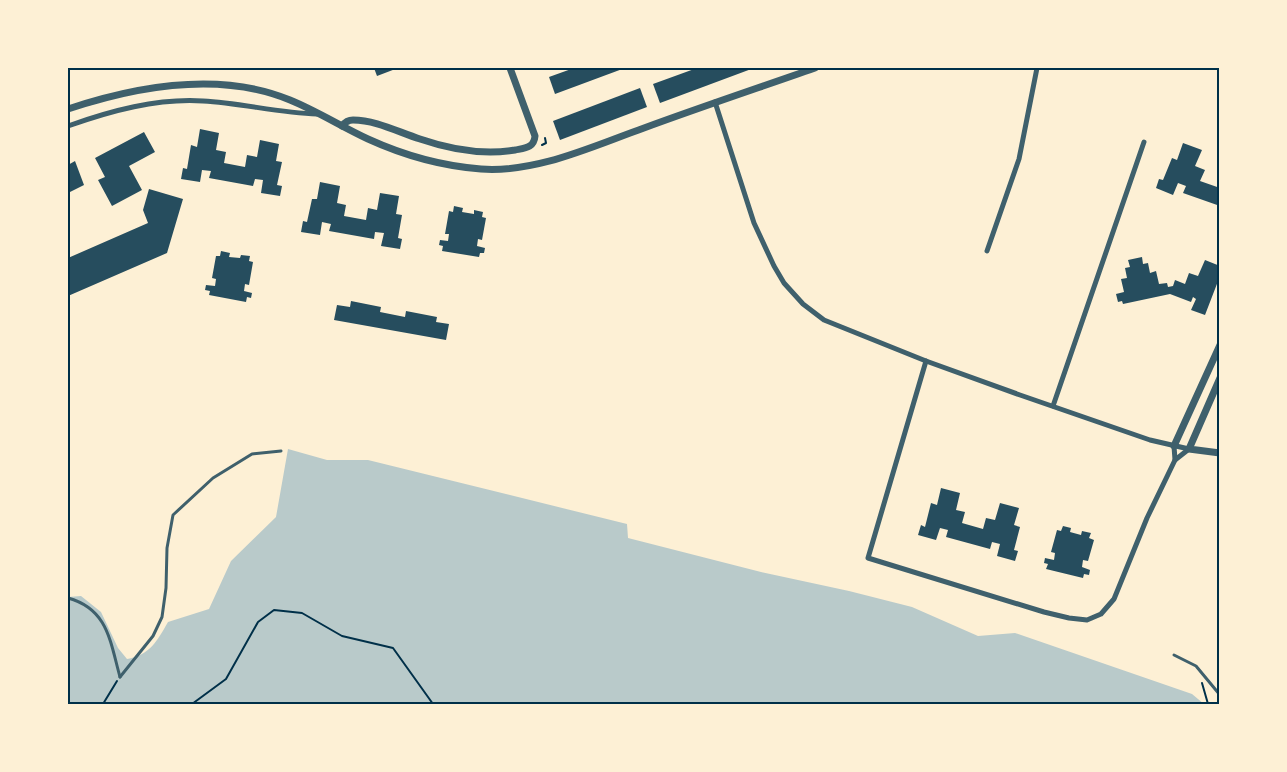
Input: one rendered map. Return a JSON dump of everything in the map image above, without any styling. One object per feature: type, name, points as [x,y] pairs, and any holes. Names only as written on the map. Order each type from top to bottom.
[{"type":"street","points":[[342,126],[351,120],[359,121],[386,127],[432,143],[483,152],[506,152],[528,148],[534,143],[535,136],[510,68]]},
{"type":"street","points":[[68,109],[135,90],[206,85],[236,86],[288,99],[370,140],[414,157],[469,168],[502,168],[552,160],[815,68]]},
{"type":"street","points":[[987,251],[1019,159],[1037,68]]},
{"type":"street","points":[[68,126],[129,108],[178,101],[202,101],[293,113],[319,114]]},
{"type":"street","points":[[716,102],[754,223],[784,283],[803,304],[824,320],[926,361],[1140,437],[1174,446],[1220,453]]},
{"type":"street","points":[[1053,406],[1144,142]]},
{"type":"street","points":[[1175,460],[1174,446],[1220,345]]},
{"type":"street","points":[[926,361],[868,558],[1044,612],[1087,620],[1101,614],[1114,599],[1147,518],[1175,460],[1189,449],[1220,378]]},
{"type":"lane","points":[[120,677],[153,636],[162,617],[166,588],[167,548],[173,515],[213,478],[252,454],[281,451]]},
{"type":"lane","points":[[68,597],[82,602],[93,610],[106,629],[120,677]]},
{"type":"lane","points":[[1174,655],[1196,666],[1220,695]]},
{"type":"path","points":[[192,705],[226,679],[258,622],[274,609],[302,613],[342,636],[393,648],[433,705]]},
{"type":"path","points":[[103,705],[120,677]]},
{"type":"shaded area","points":[[288,449],[327,460],[368,460],[627,524],[628,538],[912,607],[978,636],[1015,633],[1192,694],[1204,704],[68,704],[68,597],[81,596],[101,612],[118,648],[127,659],[147,651],[168,622],[209,609],[231,561],[276,517]]},
{"type":"building","points":[[374,68],[398,68],[377,76]]},
{"type":"building","points":[[574,68],[625,68],[555,94],[549,77]]},
{"type":"building","points":[[697,68],[754,68],[660,103],[653,84]]},
{"type":"building","points":[[640,88],[647,107],[560,140],[553,121]]},
{"type":"building","points":[[200,129],[219,133],[216,150],[226,152],[224,163],[245,167],[247,155],[257,157],[260,140],[279,144],[276,161],[282,162],[277,185],[282,186],[280,196],[261,193],[263,180],[255,179],[253,186],[209,178],[211,171],[202,170],[200,182],[181,179],[183,168],[187,169],[191,145],[197,147]]},
{"type":"building","points":[[144,132],[155,152],[129,166],[142,190],[112,206],[98,180],[105,177],[95,158]]},
{"type":"building","points":[[1183,143],[1202,150],[1195,166],[1205,170],[1200,181],[1220,188],[1220,206],[1183,193],[1186,186],[1178,183],[1173,195],[1156,188],[1159,179],[1163,180],[1172,158],[1177,160]]},
{"type":"building","points":[[75,161],[84,185],[68,193],[68,165]]},
{"type":"building","points":[[320,182],[340,186],[337,203],[346,205],[344,216],[366,220],[368,208],[377,210],[380,193],[399,196],[396,214],[402,215],[398,238],[402,239],[400,249],[381,246],[384,233],[375,232],[374,239],[329,231],[331,224],[322,222],[320,235],[301,232],[303,221],[307,222],[312,199],[317,199]]},
{"type":"building","points":[[149,189],[183,199],[167,253],[68,296],[68,258],[148,223],[143,210]]},
{"type":"building","points":[[454,206],[463,208],[462,212],[474,214],[474,210],[483,212],[482,217],[486,218],[482,240],[478,239],[477,246],[485,248],[484,253],[480,253],[479,257],[442,251],[443,246],[439,245],[440,240],[448,241],[449,234],[445,234],[449,211],[453,212]]},
{"type":"building","points":[[221,251],[230,253],[229,257],[250,256],[249,261],[253,262],[249,285],[245,284],[244,291],[252,293],[251,298],[247,297],[246,302],[209,295],[210,291],[205,290],[206,285],[215,286],[216,279],[212,278],[216,256],[220,256]]},
{"type":"building","points":[[1142,257],[1143,264],[1148,263],[1150,273],[1156,271],[1159,284],[1167,283],[1168,287],[1173,286],[1175,280],[1185,284],[1189,273],[1198,276],[1205,260],[1220,266],[1220,276],[1205,315],[1191,310],[1196,299],[1193,297],[1191,302],[1170,294],[1123,304],[1122,301],[1118,302],[1116,294],[1124,292],[1121,279],[1127,278],[1125,268],[1130,267],[1128,260]]},
{"type":"building","points":[[351,301],[381,307],[380,312],[405,317],[406,311],[437,317],[436,322],[449,324],[446,340],[334,320],[337,305],[350,307]]},
{"type":"building","points":[[941,488],[960,493],[956,510],[965,512],[962,523],[983,529],[986,518],[995,520],[1000,503],[1019,508],[1014,525],[1020,527],[1014,550],[1018,551],[1015,561],[997,556],[1000,544],[992,542],[990,549],[946,537],[948,530],[940,528],[936,540],[918,535],[921,525],[925,527],[931,503],[937,505]]},
{"type":"building","points":[[1063,526],[1071,528],[1070,532],[1081,535],[1082,531],[1091,533],[1089,538],[1094,540],[1088,561],[1083,560],[1082,567],[1090,570],[1089,575],[1084,574],[1083,578],[1046,569],[1048,564],[1044,563],[1045,558],[1054,560],[1055,553],[1051,552],[1057,530],[1061,531]]}]
